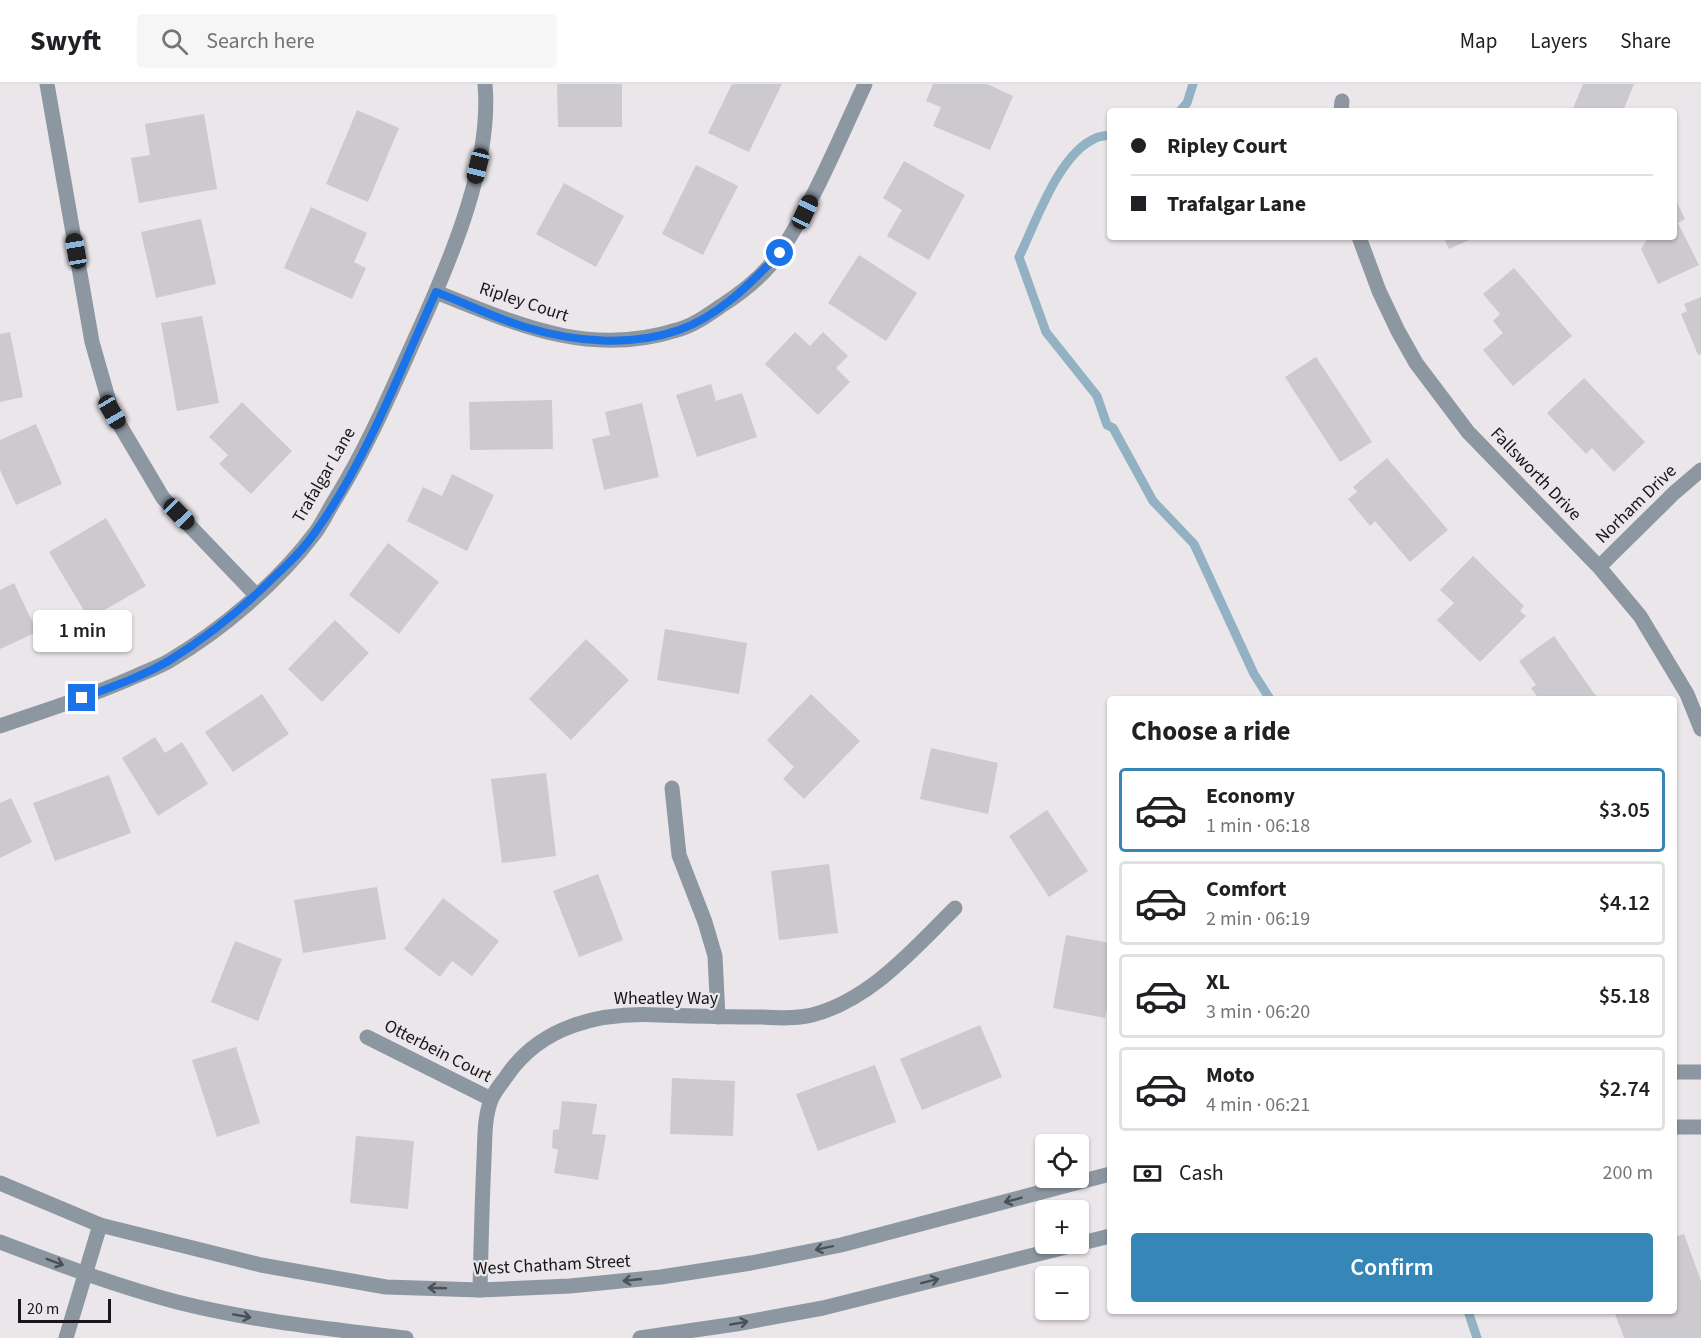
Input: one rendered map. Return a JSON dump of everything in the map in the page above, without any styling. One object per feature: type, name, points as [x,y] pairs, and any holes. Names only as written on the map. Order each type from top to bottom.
[{"type":"street","points":[[47,84],[92,342],[112,412],[163,498],[256,595]]},
{"type":"street","name":"Trafalgar Lane","points":[[0,726],[103,691],[168,661],[220,626],[256,595],[316,532],[360,457],[436,292],[468,209],[484,130],[485,84]]},
{"type":"street","name":"Ripley Court","points":[[436,292],[524,327],[566,337],[603,340],[635,339],[679,330],[733,299],[755,280],[780,253],[805,212],[865,84]]},
{"type":"street","name":"Fallsworth Drive","points":[[1360,240],[1379,291],[1416,363],[1468,432],[1599,567],[1640,616],[1687,694],[1701,729]]},
{"type":"street","name":"Norham Drive","points":[[1599,567],[1674,493],[1701,470]]},
{"type":"street","points":[[672,788],[679,855],[705,922],[715,956],[718,1017]]},
{"type":"street","name":"Wheatley Way","points":[[480,1290],[486,1124],[491,1099],[511,1069],[535,1046],[579,1022],[604,1017],[647,1014],[781,1018],[811,1015],[846,1001],[881,978],[955,908]]},
{"type":"street","name":"Otterbein Court","points":[[367,1037],[491,1099]]},
{"type":"street","points":[[1677,1072],[1701,1072]]},
{"type":"street","points":[[1677,1127],[1701,1127]]},
{"type":"street","name":"West Chatham Street","points":[[0,1183],[100,1225],[261,1265],[386,1287],[480,1290],[570,1286],[661,1277],[751,1263],[841,1245],[1107,1175]]},
{"type":"street","points":[[66,1338],[100,1225]]},
{"type":"street","points":[[640,1338],[823,1308],[1107,1237]]},
{"type":"street","points":[[0,1242],[85,1274],[177,1302],[238,1315],[406,1338]]},
{"type":"building","points":[[557,84],[622,84],[622,127],[558,127]]},
{"type":"building","points":[[732,84],[782,84],[749,152],[708,133]]},
{"type":"building","points":[[933,84],[987,84],[1013,96],[990,150],[933,126],[941,107],[926,101]]},
{"type":"building","points":[[1583,84],[1634,84],[1624,108],[1573,108]]},
{"type":"building","points":[[357,110],[399,128],[368,202],[326,184]]},
{"type":"building","points":[[204,114],[217,189],[139,203],[131,158],[150,155],[145,124]]},
{"type":"building","points":[[904,161],[965,195],[929,260],[887,236],[902,210],[883,198]]},
{"type":"building","points":[[696,165],[738,186],[703,255],[662,234]]},
{"type":"building","points":[[564,183],[624,216],[596,267],[536,234]]},
{"type":"building","points":[[1677,202],[1685,219],[1678,223],[1699,265],[1658,284],[1641,249],[1646,241],[1677,240]]},
{"type":"building","points":[[311,207],[367,233],[354,262],[366,268],[352,299],[284,268]]},
{"type":"building","points":[[201,219],[216,284],[156,298],[141,232]]},
{"type":"building","points":[[1444,240],[1469,240],[1449,249]]},
{"type":"building","points":[[859,255],[917,293],[886,341],[828,303]]},
{"type":"building","points":[[1514,268],[1572,336],[1513,386],[1483,350],[1503,333],[1493,321],[1500,314],[1483,294]]},
{"type":"building","points":[[1701,297],[1701,354],[1698,355],[1681,314],[1687,311],[1684,304]]},
{"type":"building","points":[[202,316],[219,403],[177,411],[161,323]]},
{"type":"building","points":[[10,332],[23,397],[0,402],[0,334]]},
{"type":"building","points":[[795,332],[810,346],[823,332],[848,356],[836,368],[850,382],[818,415],[765,364]]},
{"type":"building","points":[[1316,357],[1372,442],[1340,462],[1285,377]]},
{"type":"building","points":[[1584,378],[1645,442],[1614,472],[1592,448],[1586,454],[1547,413]]},
{"type":"building","points":[[711,384],[716,401],[742,393],[757,437],[697,457],[676,395]]},
{"type":"building","points":[[552,400],[553,449],[470,450],[469,402]]},
{"type":"building","points":[[242,402],[292,451],[251,494],[219,464],[228,455],[209,437]]},
{"type":"building","points":[[642,403],[659,477],[604,490],[592,439],[610,435],[605,412]]},
{"type":"building","points":[[36,424],[62,484],[16,505],[0,470],[0,440]]},
{"type":"building","points":[[1387,458],[1448,530],[1410,562],[1375,521],[1370,526],[1348,499],[1357,492],[1353,487]]},
{"type":"building","points":[[452,474],[494,495],[467,551],[407,521],[423,487],[442,496]]},
{"type":"building","points":[[106,518],[146,586],[89,619],[49,552]]},
{"type":"building","points":[[388,543],[439,582],[399,634],[349,595]]},
{"type":"building","points":[[1473,556],[1524,606],[1520,611],[1526,616],[1480,662],[1437,620],[1454,603],[1440,590]]},
{"type":"building","points":[[14,583],[37,632],[0,649],[0,590]]},
{"type":"building","points":[[335,620],[369,653],[322,702],[288,669]]},
{"type":"building","points":[[665,629],[747,643],[739,694],[657,680]]},
{"type":"building","points":[[1554,636],[1596,696],[1537,696],[1531,688],[1536,685],[1519,661]]},
{"type":"building","points":[[586,639],[629,680],[571,740],[529,699]]},
{"type":"building","points":[[262,694],[289,734],[233,772],[205,732]]},
{"type":"building","points":[[811,694],[860,741],[804,799],[783,779],[794,767],[767,740]]},
{"type":"building","points":[[155,737],[165,753],[182,742],[208,784],[158,816],[122,758]]},
{"type":"building","points":[[931,748],[998,763],[988,814],[920,799]]},
{"type":"building","points":[[546,773],[556,856],[502,863],[491,779]]},
{"type":"building","points":[[109,775],[131,833],[55,861],[33,803]]},
{"type":"building","points":[[11,798],[32,842],[0,858],[0,803]]},
{"type":"building","points":[[1047,810],[1088,871],[1049,897],[1009,836]]},
{"type":"building","points":[[829,864],[838,933],[779,940],[771,871]]},
{"type":"building","points":[[598,874],[623,940],[579,957],[553,891]]},
{"type":"building","points":[[377,887],[386,939],[303,953],[294,900]]},
{"type":"building","points":[[443,898],[499,941],[472,976],[452,961],[440,977],[404,949]]},
{"type":"building","points":[[1066,935],[1107,942],[1105,1018],[1053,1008]]},
{"type":"building","points":[[235,941],[282,959],[258,1021],[211,1002]]},
{"type":"building","points":[[980,1025],[1002,1077],[922,1110],[900,1059]]},
{"type":"building","points":[[236,1047],[260,1123],[217,1137],[192,1060]]},
{"type":"building","points":[[875,1065],[896,1122],[818,1151],[796,1094]]},
{"type":"building","points":[[672,1078],[735,1081],[733,1136],[670,1134]]},
{"type":"building","points":[[562,1101],[597,1104],[592,1134],[606,1135],[598,1180],[554,1173],[558,1150],[552,1148],[553,1130],[559,1129]]},
{"type":"building","points":[[356,1136],[414,1141],[408,1209],[350,1203]]},
{"type":"building","points":[[1684,1234],[1701,1281],[1701,1338],[1624,1338],[1615,1314],[1677,1314],[1677,1236]]},
{"type":"waterway","points":[[1183,108],[1187,103],[1193,84]]},
{"type":"waterway","points":[[1107,135],[1096,138],[1083,146],[1060,173],[1019,257],[1046,332],[1097,396],[1107,425],[1113,428],[1153,501],[1194,544],[1254,674],[1268,696]]},
{"type":"waterway","points":[[1469,1314],[1477,1338]]},
{"type":"route","points":[[82,698],[103,691],[168,661],[220,626],[256,595],[304,546],[316,532],[360,457],[436,292],[524,327],[566,337],[603,340],[635,339],[679,330],[703,318],[733,299],[755,280],[780,253]]}]
